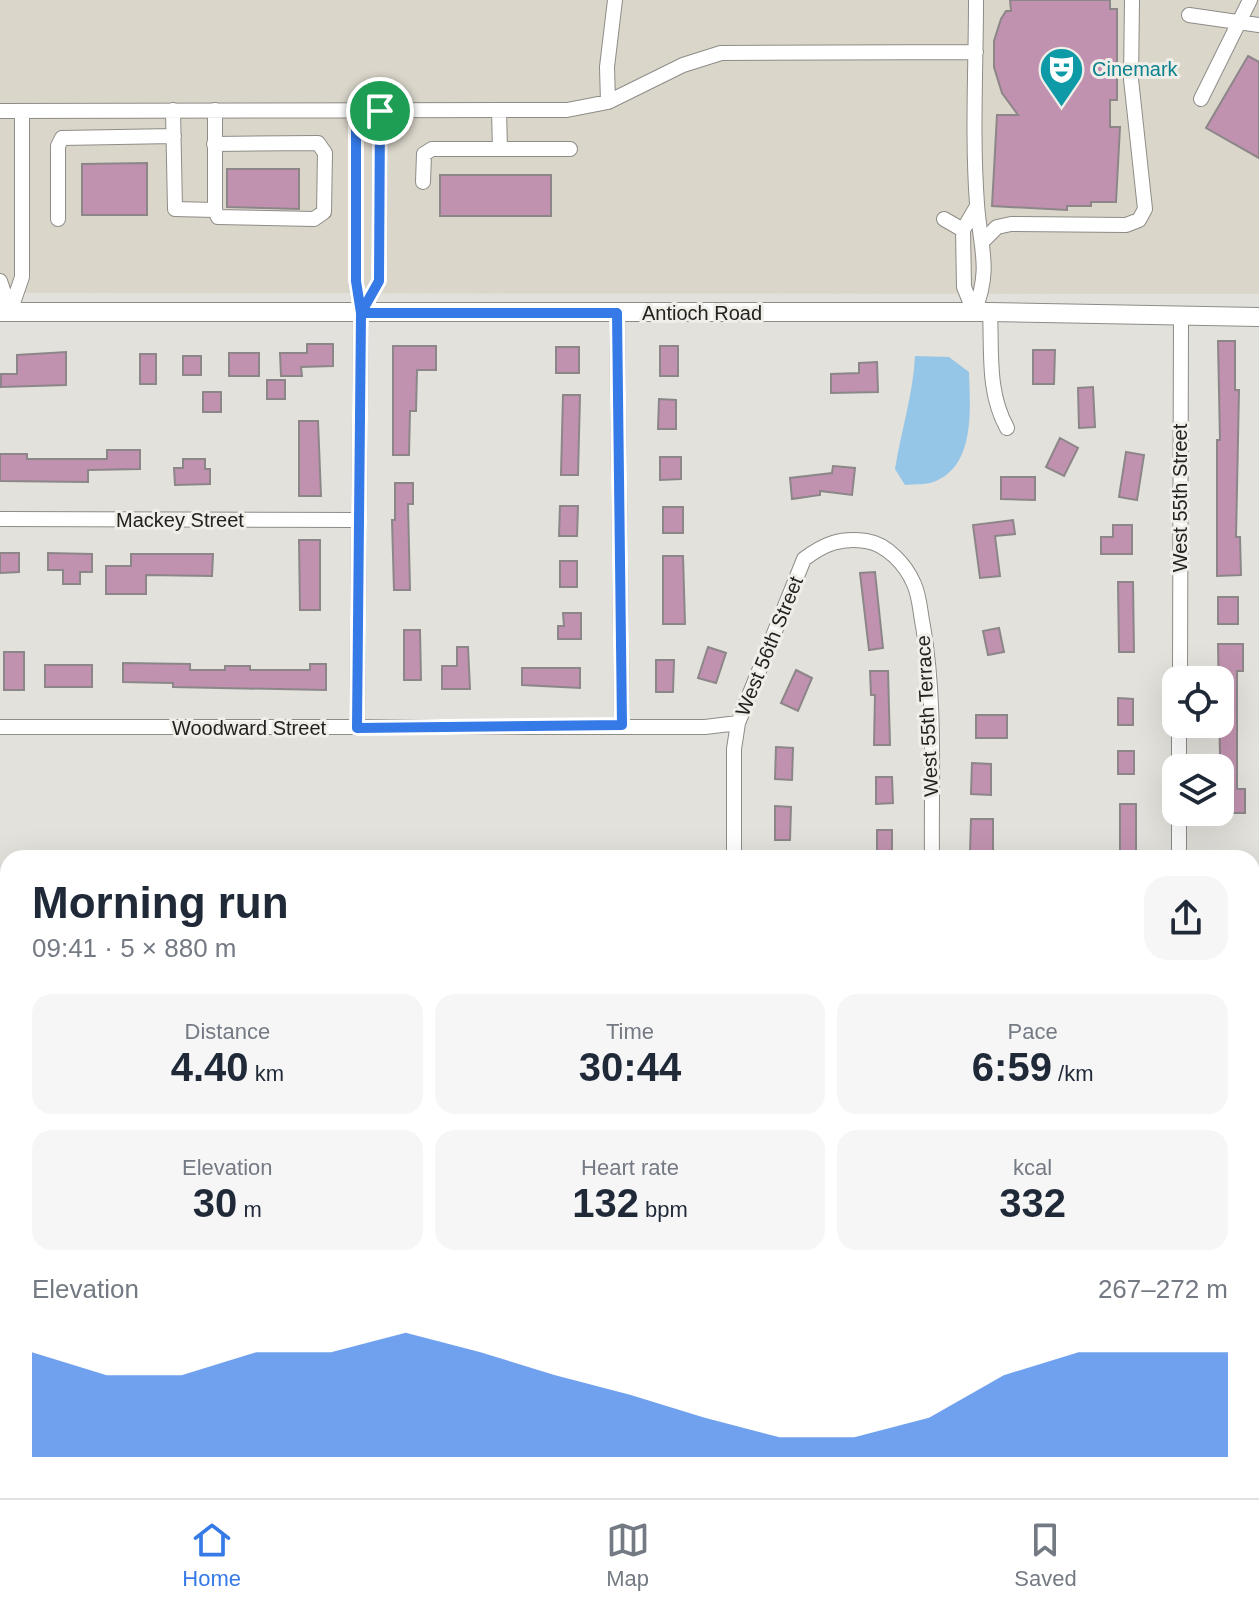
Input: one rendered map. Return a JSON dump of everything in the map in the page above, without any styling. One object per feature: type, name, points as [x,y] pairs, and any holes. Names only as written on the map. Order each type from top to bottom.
[{"type":"main road","name":"Antioch Road","points":[[5,312],[982,312],[1259,317]]},
{"type":"street","points":[[608,102],[607,67],[615,0]]},
{"type":"street","points":[[976,0],[977,206],[984,240],[982,312],[996,408],[1007,428]]},
{"type":"street","points":[[984,240],[997,227],[1011,224],[1126,225],[1139,220],[1147,198],[1131,79],[1132,0]]},
{"type":"street","points":[[1203,0],[1207,16]]},
{"type":"street","points":[[1201,99],[1250,0]]},
{"type":"street","points":[[1189,15],[1242,20],[1259,25]]},
{"type":"street","points":[[0,111],[567,110],[608,102],[683,65],[721,53],[976,52]]},
{"type":"street","points":[[173,110],[175,209],[215,210]]},
{"type":"street","points":[[214,144],[318,143],[325,153],[324,212],[319,217],[223,219],[215,210],[214,144],[215,110]]},
{"type":"street","points":[[5,312],[22,277],[22,111]]},
{"type":"street","points":[[356,111],[356,281],[361,313],[357,728]]},
{"type":"street","points":[[361,313],[379,281],[380,111]]},
{"type":"street","points":[[499,111],[500,149]]},
{"type":"street","points":[[58,219],[58,146],[62,138],[174,136]]},
{"type":"street","points":[[423,182],[424,154],[427,150],[570,149]]},
{"type":"street","points":[[977,206],[963,230],[964,287],[982,312]]},
{"type":"street","points":[[944,219],[963,230]]},
{"type":"street","points":[[0,281],[5,312]]},
{"type":"street","points":[[617,313],[622,725]]},
{"type":"street","name":"West 55th Street","points":[[1180,666],[1181,317]]},
{"type":"street","name":"Mackey Street","points":[[0,519],[359,520]]},
{"type":"street","name":"West 56th Street","points":[[734,850],[734,749],[738,723],[804,559],[835,542],[850,539],[875,542]]},
{"type":"street","name":"West 55th Terrace","points":[[875,542],[903,565],[916,588],[930,690],[932,850]]},
{"type":"street","name":"Woodward Street","points":[[0,727],[705,727],[738,723]]},
{"type":"street","points":[[1179,826],[1179,850]]},
{"type":"shaded area","points":[[0,0],[1259,0],[1259,294],[0,293]]},
{"type":"water","points":[[915,356],[949,357],[969,372],[970,417],[964,448],[949,473],[933,482],[905,485],[895,469]]},
{"type":"building","name":"Cinemark","points":[[1010,0],[1110,0],[1110,9],[1117,9],[1117,100],[1110,100],[1110,127],[1120,127],[1116,202],[1091,202],[1091,206],[1067,206],[1067,210],[992,206],[997,115],[1018,115],[1002,93],[994,67],[994,41],[1001,19],[1006,11],[1011,11]]},
{"type":"building","points":[[1248,56],[1259,62],[1259,158],[1206,128]]},
{"type":"building","points":[[147,163],[147,215],[82,215],[82,164]]},
{"type":"building","points":[[227,169],[299,169],[299,209],[227,207]]},
{"type":"building","points":[[440,175],[551,175],[551,216],[440,216]]},
{"type":"building","points":[[1218,341],[1235,341],[1235,390],[1239,390],[1236,537],[1240,537],[1241,575],[1217,576],[1217,440],[1220,440]]},
{"type":"building","points":[[307,344],[333,344],[333,366],[301,367],[302,376],[281,376],[280,353],[307,353]]},
{"type":"building","points":[[393,346],[436,346],[436,370],[417,370],[416,411],[410,411],[409,455],[393,455]]},
{"type":"building","points":[[660,346],[678,346],[678,376],[660,376]]},
{"type":"building","points":[[556,347],[579,347],[579,373],[556,373]]},
{"type":"building","points":[[1033,350],[1055,350],[1054,384],[1033,384]]},
{"type":"building","points":[[66,352],[66,385],[1,387],[1,374],[17,374],[17,355]]},
{"type":"building","points":[[229,353],[259,353],[259,376],[229,376]]},
{"type":"building","points":[[140,354],[156,354],[156,384],[140,384]]},
{"type":"building","points":[[183,356],[201,356],[201,375],[183,375]]},
{"type":"building","points":[[877,362],[878,392],[831,393],[831,374],[859,373],[859,363]]},
{"type":"building","points":[[267,380],[285,380],[285,399],[267,399]]},
{"type":"building","points":[[1093,387],[1095,427],[1079,428],[1078,388]]},
{"type":"building","points":[[203,392],[221,392],[221,412],[203,412]]},
{"type":"building","points":[[563,395],[580,395],[578,475],[561,475]]},
{"type":"building","points":[[659,399],[676,400],[676,429],[658,429]]},
{"type":"building","points":[[299,421],[318,421],[321,496],[299,496]]},
{"type":"building","points":[[1060,438],[1078,448],[1064,476],[1046,467]]},
{"type":"building","points":[[107,450],[140,450],[140,469],[88,470],[88,482],[0,481],[0,454],[27,454],[27,459],[107,459]]},
{"type":"building","points":[[1126,452],[1144,455],[1137,500],[1119,497]]},
{"type":"building","points":[[660,457],[681,457],[681,479],[660,480]]},
{"type":"building","points":[[183,459],[205,459],[205,469],[210,469],[210,484],[175,485],[174,468],[183,468]]},
{"type":"building","points":[[833,466],[855,468],[852,495],[820,491],[820,495],[792,499],[790,478],[832,473]]},
{"type":"building","points":[[1001,477],[1035,477],[1035,500],[1001,499]]},
{"type":"building","points":[[395,483],[413,483],[413,504],[408,504],[410,590],[394,590],[392,520],[395,520]]},
{"type":"building","points":[[560,506],[578,506],[577,536],[559,536]]},
{"type":"building","points":[[663,507],[683,507],[683,533],[663,533]]},
{"type":"building","points":[[1013,520],[1015,534],[995,536],[1000,576],[980,578],[973,525]]},
{"type":"building","points":[[1113,525],[1132,525],[1132,554],[1101,554],[1101,537],[1113,537]]},
{"type":"building","points":[[299,540],[320,540],[320,610],[300,610]]},
{"type":"building","points":[[0,553],[19,553],[19,572],[0,573]]},
{"type":"building","points":[[48,553],[92,554],[92,572],[80,572],[80,584],[63,584],[63,570],[48,570]]},
{"type":"building","points":[[131,554],[213,554],[212,576],[146,575],[146,594],[106,594],[106,566],[131,566]]},
{"type":"building","points":[[663,556],[683,556],[685,624],[663,624]]},
{"type":"building","points":[[560,561],[577,561],[577,587],[560,587]]},
{"type":"building","points":[[875,572],[883,648],[869,650],[860,573]]},
{"type":"building","points":[[1118,582],[1133,582],[1134,652],[1119,652]]},
{"type":"building","points":[[1218,597],[1238,597],[1238,624],[1218,624]]},
{"type":"building","points":[[563,613],[581,613],[581,639],[558,639],[558,626],[564,626]]},
{"type":"building","points":[[999,628],[1004,652],[988,655],[983,631]]},
{"type":"building","points":[[404,630],[420,630],[421,680],[404,680]]},
{"type":"building","points":[[1218,644],[1243,644],[1243,671],[1237,671],[1237,789],[1245,789],[1245,813],[1234,813],[1234,754],[1220,754],[1220,738],[1234,738],[1234,666],[1218,666]]},
{"type":"building","points":[[457,647],[468,647],[470,689],[442,689],[442,666],[457,666]]},
{"type":"building","points":[[708,647],[726,653],[716,683],[698,678]]},
{"type":"building","points":[[4,652],[24,652],[24,690],[4,690]]},
{"type":"building","points":[[656,660],[674,660],[673,692],[656,692]]},
{"type":"building","points":[[123,663],[190,664],[190,670],[250,666],[250,670],[310,670],[310,664],[326,664],[326,690],[173,687],[173,683],[123,682]]},
{"type":"building","points":[[45,665],[92,665],[92,687],[45,687]]},
{"type":"building","points":[[522,668],[580,668],[580,688],[522,685]]},
{"type":"building","points":[[796,670],[812,678],[798,711],[781,703]]},
{"type":"building","points":[[870,671],[888,671],[890,745],[874,745],[875,695],[871,695]]},
{"type":"building","points":[[1118,698],[1133,699],[1133,725],[1118,725]]},
{"type":"building","points":[[976,715],[1007,715],[1007,738],[976,738]]},
{"type":"building","points":[[776,747],[793,748],[792,780],[775,779]]},
{"type":"building","points":[[1118,751],[1134,751],[1134,774],[1118,774]]},
{"type":"building","points":[[972,763],[991,764],[991,795],[971,794]]},
{"type":"building","points":[[876,777],[892,777],[893,803],[876,804]]},
{"type":"building","points":[[1120,804],[1136,804],[1136,850],[1120,850]]},
{"type":"building","points":[[775,806],[791,807],[790,840],[775,840]]},
{"type":"building","points":[[971,819],[993,819],[993,850],[970,850]]},
{"type":"building","points":[[877,830],[892,830],[892,850],[877,850]]},
{"type":"place","name":"Cinemark","points":[[1061,108]]},
{"type":"route","points":[[380,111],[356,111],[356,281],[361,313],[617,313],[622,725],[357,728],[361,313],[379,281],[380,111]]}]
